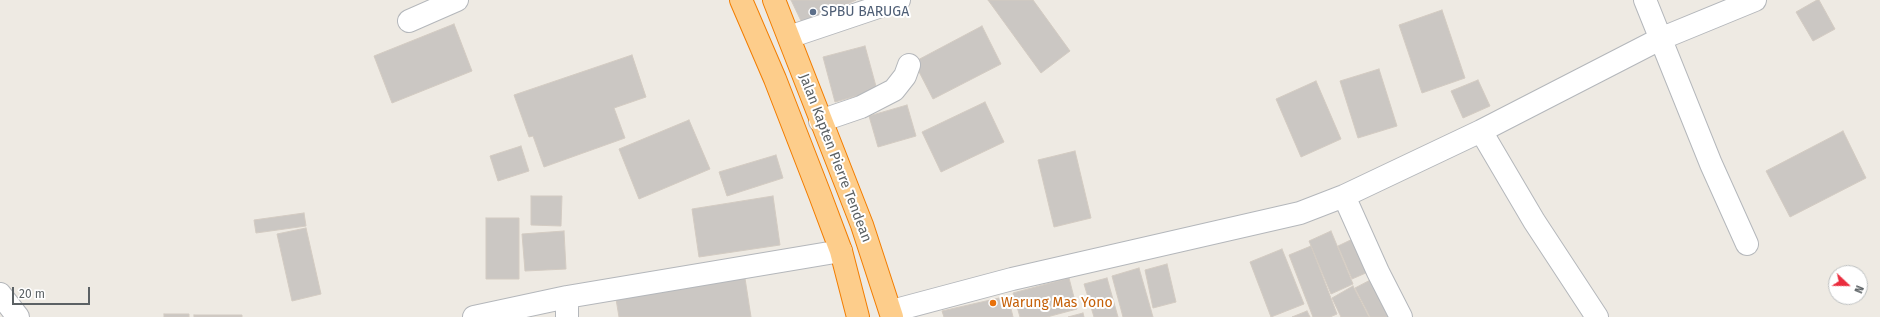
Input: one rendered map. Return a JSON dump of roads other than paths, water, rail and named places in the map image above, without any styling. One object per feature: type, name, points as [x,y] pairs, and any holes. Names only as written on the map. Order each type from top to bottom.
[{"type":"highway","name":"Jalan Kapten Pierre Tendean","points":[[741,0],[775,79],[841,251],[858,317]]},
{"type":"highway","name":"Jalan Kapten Pierre Tendean","points":[[774,0],[820,121],[828,136],[859,217],[892,314]]},
{"type":"street","points":[[409,22],[457,0]]},
{"type":"street","points":[[789,37],[899,0]]},
{"type":"street","points":[[1645,0],[1712,164],[1747,244]]},
{"type":"street","points":[[892,314],[1012,279],[1300,213],[1344,196],[1481,131],[1660,39],[1754,0]]},
{"type":"street","points":[[820,121],[861,108],[894,90],[905,76],[910,65]]},
{"type":"street","points":[[1481,131],[1534,222],[1597,317]]},
{"type":"street","points":[[1344,196],[1378,272],[1401,317]]},
{"type":"street","points":[[474,317],[567,307],[841,251]]},
{"type":"street","points":[[0,294],[18,317]]},
{"type":"place","name":"SPBU BARUGA","points":[[813,12]]},
{"type":"place","name":"Warung Mas Yono","points":[[993,303]]}]
